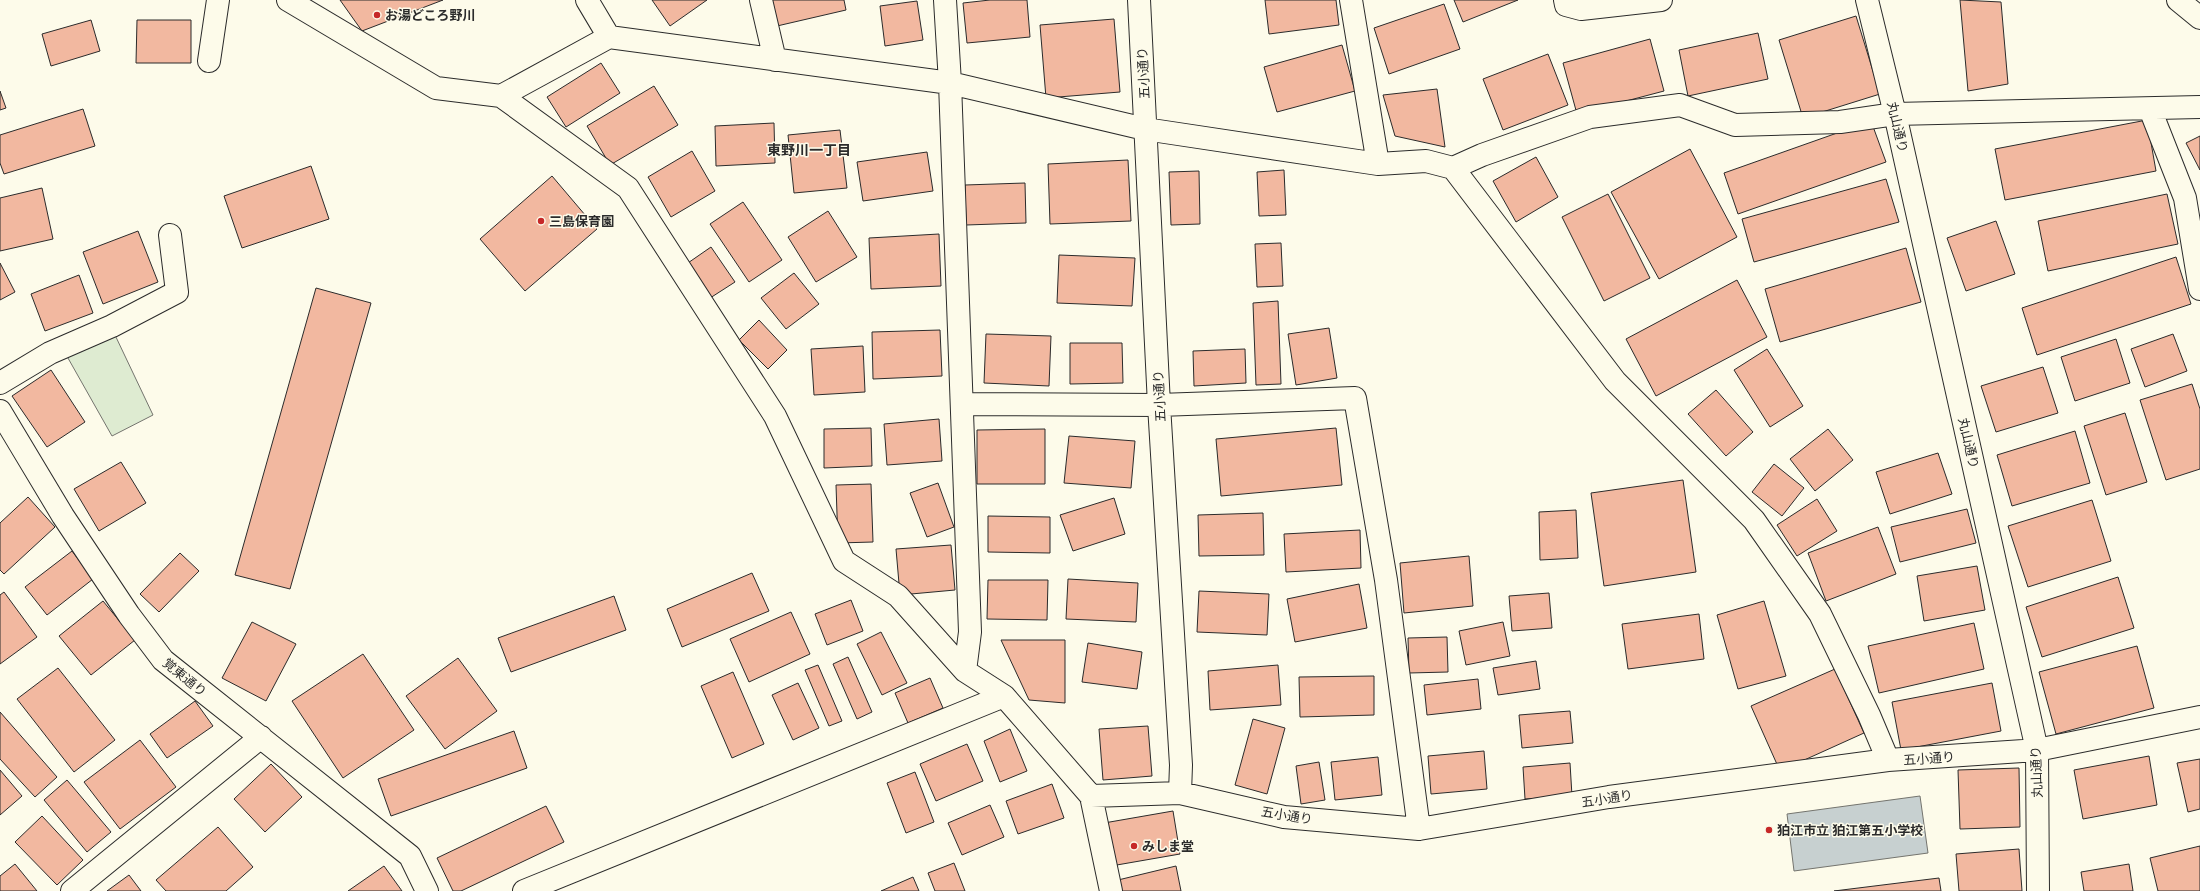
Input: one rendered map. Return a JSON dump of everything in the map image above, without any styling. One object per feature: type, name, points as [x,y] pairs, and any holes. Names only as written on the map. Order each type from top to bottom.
[{"type":"street","points":[[209,61],[218,0]]},
{"type":"street","points":[[288,0],[436,88],[502,96],[628,188],[775,416],[844,561],[898,596],[965,671],[1004,696],[1091,796],[1111,891]]},
{"type":"street","points":[[587,0],[609,37]]},
{"type":"street","points":[[761,0],[775,60]]},
{"type":"street","points":[[945,0],[950,83],[970,632],[965,671]]},
{"type":"street","name":"五小通り","points":[[1139,0],[1159,405],[1181,765],[1180,793]]},
{"type":"street","points":[[1351,0],[1378,164]]},
{"type":"street","points":[[1565,0],[1566,5],[1581,9],[1661,0]]},
{"type":"street","name":"丸山通り","points":[[1867,0],[1895,114],[2037,750],[2038,891]]},
{"type":"street","points":[[2178,0],[2200,18]]},
{"type":"street","points":[[502,96],[609,37],[950,83],[1145,129],[1378,164],[1426,161],[1454,168],[1615,381],[1754,520],[1820,614],[1869,715],[1888,760]]},
{"type":"street","points":[[1454,168],[1482,155],[1590,117],[1680,105],[1735,125],[1840,122],[1895,114],[2200,107]]},
{"type":"street","points":[[2150,109],[2185,198],[2200,289]]},
{"type":"street","points":[[0,383],[50,353],[112,326],[177,292],[170,235]]},
{"type":"street","points":[[962,404],[1159,405],[1355,398],[1386,580],[1419,829]]},
{"type":"street","name":"覚東通り","points":[[2,419],[63,516],[129,615],[163,660],[410,856],[427,891]]},
{"type":"street","points":[[524,891],[1004,696]]},
{"type":"street","name":"五小通り","points":[[1091,796],[1180,793],[1284,817],[1419,829],[1609,797],[1888,760],[2037,750],[2200,717]]},
{"type":"street","points":[[72,891],[261,737]]},
{"type":"green space","points":[[115,335],[153,415],[112,436],[64,351]]},
{"type":"shaded area","points":[[1920,796],[1928,853],[1794,871],[1787,814]]},
{"type":"building","name":"お湯どころ野川","points":[[340,0],[443,0],[362,31]]},
{"type":"building","points":[[652,0],[707,0],[670,26]]},
{"type":"building","points":[[771,0],[844,0],[846,10],[777,26]]},
{"type":"building","points":[[990,0],[1027,0],[1030,37],[967,43],[963,3]]},
{"type":"building","points":[[1265,0],[1336,0],[1339,25],[1269,34]]},
{"type":"building","points":[[1454,0],[1518,0],[1463,22]]},
{"type":"building","points":[[1960,0],[2001,2],[2008,84],[1968,91]]},
{"type":"building","points":[[917,1],[923,40],[885,46],[880,6]]},
{"type":"building","points":[[1444,4],[1460,49],[1389,74],[1374,28]]},
{"type":"building","points":[[1856,16],[1880,94],[1803,118],[1779,40]]},
{"type":"building","points":[[1114,19],[1120,92],[1046,98],[1040,25]]},
{"type":"building","points":[[91,20],[100,51],[51,66],[42,34]]},
{"type":"building","points":[[137,20],[191,20],[191,63],[136,63]]},
{"type":"building","points":[[1758,33],[1768,79],[1688,96],[1679,50]]},
{"type":"building","points":[[1650,39],[1664,91],[1577,114],[1563,63]]},
{"type":"building","points":[[1342,45],[1355,91],[1277,112],[1264,67]]},
{"type":"building","points":[[1548,54],[1568,105],[1503,130],[1483,79]]},
{"type":"building","points":[[601,63],[620,93],[566,127],[547,97]]},
{"type":"building","points":[[654,86],[678,125],[610,165],[587,126]]},
{"type":"building","points":[[1437,89],[1445,147],[1395,136],[1383,95]]},
{"type":"building","points":[[0,91],[6,108],[0,110]]},
{"type":"building","points":[[83,109],[95,146],[4,174],[0,163],[0,135]]},
{"type":"building","points":[[2147,120],[2156,171],[2005,200],[1995,149]]},
{"type":"building","points":[[1871,121],[1886,162],[1738,214],[1724,173]]},
{"type":"building","points":[[774,123],[775,163],[716,166],[715,126]]},
{"type":"building","points":[[840,130],[847,188],[794,193],[788,135]]},
{"type":"building","points":[[2200,136],[2200,170],[2186,143]]},
{"type":"building","points":[[1690,149],[1737,237],[1659,279],[1611,192]]},
{"type":"building","points":[[692,151],[715,191],[671,217],[648,177]]},
{"type":"building","points":[[927,152],[933,191],[863,201],[857,162]]},
{"type":"building","points":[[1536,157],[1558,197],[1516,222],[1493,181]]},
{"type":"building","points":[[1128,160],[1131,221],[1050,224],[1048,164]]},
{"type":"building","points":[[311,166],[329,219],[242,248],[224,196]]},
{"type":"building","points":[[1284,170],[1286,215],[1259,216],[1257,172]]},
{"type":"building","points":[[1199,171],[1200,224],[1171,225],[1169,172]]},
{"type":"building","points":[[552,176],[597,229],[525,291],[480,239]]},
{"type":"building","points":[[1886,179],[1899,222],[1754,262],[1742,219]]},
{"type":"building","points":[[1025,183],[1026,223],[966,225],[965,185]]},
{"type":"building","points":[[42,188],[53,239],[0,251],[0,198]]},
{"type":"building","points":[[1608,194],[1650,278],[1604,301],[1562,217]]},
{"type":"building","points":[[2167,194],[2178,244],[2048,271],[2038,221]]},
{"type":"building","points":[[743,202],[782,260],[749,282],[710,224]]},
{"type":"building","points":[[828,211],[857,257],[816,282],[788,237]]},
{"type":"building","points":[[1996,221],[2015,274],[1966,291],[1947,238]]},
{"type":"building","points":[[138,231],[158,282],[103,304],[83,252]]},
{"type":"building","points":[[939,234],[941,286],[871,289],[869,238]]},
{"type":"building","points":[[1281,243],[1283,286],[1257,287],[1255,244]]},
{"type":"building","points":[[711,247],[735,282],[707,300],[685,265]]},
{"type":"building","points":[[1906,248],[1921,302],[1780,342],[1765,289]]},
{"type":"building","points":[[1059,255],[1135,258],[1132,306],[1057,303]]},
{"type":"building","points":[[2176,257],[2191,304],[2037,355],[2022,308]]},
{"type":"building","points":[[0,263],[15,292],[0,300]]},
{"type":"building","points":[[794,273],[819,304],[786,329],[761,298]]},
{"type":"building","points":[[79,275],[93,313],[45,331],[31,294]]},
{"type":"building","points":[[1737,280],[1767,337],[1656,396],[1626,339]]},
{"type":"building","points":[[316,288],[371,303],[290,589],[235,575]]},
{"type":"building","points":[[1278,301],[1281,384],[1256,385],[1253,303]]},
{"type":"building","points":[[759,320],[787,350],[768,369],[739,340]]},
{"type":"building","points":[[1329,328],[1337,378],[1296,385],[1288,334]]},
{"type":"building","points":[[940,330],[942,376],[873,379],[872,332]]},
{"type":"building","points":[[986,334],[1051,336],[1049,386],[984,383]]},
{"type":"building","points":[[2173,334],[2187,371],[2145,387],[2131,349]]},
{"type":"building","points":[[2116,339],[2130,383],[2075,401],[2061,357]]},
{"type":"building","points":[[1070,343],[1122,343],[1123,383],[1070,384]]},
{"type":"building","points":[[863,346],[865,392],[814,395],[811,349]]},
{"type":"building","points":[[1245,349],[1246,383],[1194,386],[1193,351]]},
{"type":"building","points":[[1767,349],[1803,406],[1770,427],[1734,370]]},
{"type":"building","points":[[2043,367],[2058,413],[1996,432],[1981,386]]},
{"type":"building","points":[[51,370],[85,422],[47,447],[12,396]]},
{"type":"building","points":[[2192,384],[2200,409],[2200,469],[2166,480],[2140,400]]},
{"type":"building","points":[[1716,390],[1753,432],[1726,456],[1688,414]]},
{"type":"building","points":[[2125,413],[2147,482],[2106,495],[2084,426]]},
{"type":"building","points":[[939,419],[942,461],[887,465],[884,424]]},
{"type":"building","points":[[871,428],[872,466],[824,468],[824,429]]},
{"type":"building","points":[[1336,428],[1342,485],[1221,496],[1216,439]]},
{"type":"building","points":[[1045,429],[1045,484],[977,484],[977,430]]},
{"type":"building","points":[[1828,429],[1853,460],[1815,491],[1790,459]]},
{"type":"building","points":[[2075,431],[2090,483],[2012,506],[1997,455]]},
{"type":"building","points":[[1069,436],[1135,441],[1131,488],[1064,483]]},
{"type":"building","points":[[1938,453],[1952,494],[1890,514],[1876,472]]},
{"type":"building","points":[[121,462],[146,503],[99,531],[74,489]]},
{"type":"building","points":[[1774,464],[1804,488],[1782,516],[1752,492]]},
{"type":"building","points":[[1683,480],[1696,572],[1604,586],[1591,493]]},
{"type":"building","points":[[938,483],[954,527],[927,537],[910,493]]},
{"type":"building","points":[[871,484],[873,542],[838,543],[836,485]]},
{"type":"building","points":[[28,497],[55,527],[4,574],[0,570],[0,523]]},
{"type":"building","points":[[1114,498],[1125,534],[1073,551],[1060,515]]},
{"type":"building","points":[[1817,499],[1837,531],[1797,556],[1777,525]]},
{"type":"building","points":[[2092,500],[2111,561],[2028,587],[2008,526]]},
{"type":"building","points":[[1967,509],[1976,543],[1900,562],[1891,527]]},
{"type":"building","points":[[1576,510],[1578,558],[1540,560],[1539,512]]},
{"type":"building","points":[[1263,513],[1264,555],[1199,556],[1198,515]]},
{"type":"building","points":[[988,516],[1050,517],[1050,553],[988,552]]},
{"type":"building","points":[[1878,527],[1896,574],[1826,601],[1808,553]]},
{"type":"building","points":[[1360,530],[1361,568],[1286,572],[1284,534]]},
{"type":"building","points":[[951,545],[955,590],[900,595],[896,549]]},
{"type":"building","points":[[72,551],[93,579],[47,615],[25,587]]},
{"type":"building","points":[[180,553],[199,571],[159,612],[140,594]]},
{"type":"building","points":[[1469,556],[1473,606],[1404,613],[1400,563]]},
{"type":"building","points":[[1977,566],[1985,610],[1924,621],[1917,576]]},
{"type":"building","points":[[752,573],[769,611],[682,647],[667,609]]},
{"type":"building","points":[[2118,577],[2134,628],[2042,657],[2026,607]]},
{"type":"building","points":[[1068,579],[1138,583],[1136,622],[1066,619]]},
{"type":"building","points":[[988,580],[1048,580],[1047,620],[987,619]]},
{"type":"building","points":[[1359,584],[1367,628],[1295,642],[1287,599]]},
{"type":"building","points":[[1199,591],[1269,594],[1267,635],[1197,632]]},
{"type":"building","points":[[4,592],[37,637],[0,664],[0,595]]},
{"type":"building","points":[[1549,593],[1552,628],[1512,631],[1509,596]]},
{"type":"building","points":[[614,596],[626,630],[511,672],[498,638]]},
{"type":"building","points":[[851,600],[863,631],[827,645],[815,614]]},
{"type":"building","points":[[103,601],[135,640],[91,675],[59,636]]},
{"type":"building","points":[[1764,601],[1786,676],[1738,689],[1717,615]]},
{"type":"building","points":[[791,612],[810,654],[749,682],[730,639]]},
{"type":"building","points":[[1699,614],[1704,659],[1628,669],[1622,624]]},
{"type":"building","points":[[252,622],[296,644],[266,701],[222,678]]},
{"type":"building","points":[[1503,622],[1510,656],[1466,665],[1459,631]]},
{"type":"building","points":[[1974,623],[1984,669],[1879,693],[1868,646]]},
{"type":"building","points":[[881,632],[907,683],[882,695],[857,644]]},
{"type":"building","points":[[1447,637],[1448,672],[1409,673],[1408,638]]},
{"type":"building","points":[[1001,640],[1065,640],[1065,703],[1029,700]]},
{"type":"building","points":[[1088,643],[1142,652],[1137,689],[1082,682]]},
{"type":"building","points":[[2137,646],[2154,708],[2056,734],[2039,672]]},
{"type":"building","points":[[363,654],[414,730],[343,778],[292,701]]},
{"type":"building","points":[[848,657],[872,712],[857,719],[833,664]]},
{"type":"building","points":[[458,658],[497,711],[445,749],[406,696]]},
{"type":"building","points":[[1536,661],[1540,689],[1498,695],[1493,668]]},
{"type":"building","points":[[818,665],[842,721],[829,726],[805,670]]},
{"type":"building","points":[[1278,665],[1281,705],[1210,710],[1208,671]]},
{"type":"building","points":[[58,668],[115,740],[74,772],[17,699]]},
{"type":"building","points":[[1835,669],[1864,733],[1780,771],[1751,706]]},
{"type":"building","points":[[733,672],[764,744],[732,758],[701,686]]},
{"type":"building","points":[[1374,676],[1374,715],[1300,717],[1299,677]]},
{"type":"building","points":[[930,678],[943,708],[908,723],[895,693]]},
{"type":"building","points":[[1478,679],[1481,709],[1427,715],[1424,685]]},
{"type":"building","points":[[798,683],[819,728],[793,740],[772,695]]},
{"type":"building","points":[[1992,683],[2001,731],[1901,750],[1892,702]]},
{"type":"building","points":[[195,701],[213,726],[167,758],[150,734]]},
{"type":"building","points":[[1570,711],[1573,743],[1522,748],[1519,715]]},
{"type":"building","points":[[0,712],[57,777],[35,797],[0,759]]},
{"type":"building","points":[[1253,719],[1285,728],[1267,794],[1235,785]]},
{"type":"building","points":[[1148,726],[1152,776],[1103,780],[1099,729]]},
{"type":"building","points":[[1010,729],[1027,771],[1000,782],[984,741]]},
{"type":"building","points":[[514,731],[527,768],[391,816],[378,779]]},
{"type":"building","points":[[140,740],[176,787],[120,829],[84,782]]},
{"type":"building","points":[[967,744],[983,781],[936,801],[920,764]]},
{"type":"building","points":[[1484,751],[1487,789],[1431,794],[1428,756]]},
{"type":"building","points":[[2149,756],[2157,805],[2083,819],[2074,770]]},
{"type":"building","points":[[1378,757],[1382,795],[1335,800],[1331,762]]},
{"type":"building","points":[[2200,759],[2200,809],[2188,812],[2177,763]]},
{"type":"building","points":[[1319,762],[1325,800],[1301,804],[1296,766]]},
{"type":"building","points":[[1570,763],[1572,796],[1525,799],[1523,767]]},
{"type":"building","points":[[271,764],[302,797],[265,832],[234,799]]},
{"type":"building","points":[[2019,768],[2020,827],[1960,829],[1958,770]]},
{"type":"building","points":[[0,770],[22,796],[0,815]]},
{"type":"building","points":[[915,772],[934,822],[906,833],[887,783]]},
{"type":"building","points":[[67,780],[111,832],[87,852],[44,800]]},
{"type":"building","points":[[1052,784],[1064,818],[1018,834],[1006,801]]},
{"type":"building","points":[[990,805],[1004,837],[962,855],[948,823]]},
{"type":"building","points":[[546,806],[564,842],[461,891],[453,891],[437,858]]},
{"type":"building","points":[[1173,811],[1180,854],[1111,866],[1104,823]]},
{"type":"building","points":[[42,816],[83,860],[57,885],[15,842]]},
{"type":"building","points":[[218,827],[253,867],[226,891],[166,891],[156,880]]},
{"type":"building","points":[[2200,846],[2200,891],[2158,891],[2150,858]]},
{"type":"building","points":[[2019,849],[2022,891],[1959,891],[1956,854]]},
{"type":"building","points":[[954,863],[965,891],[935,891],[928,873]]},
{"type":"building","points":[[15,864],[37,891],[0,891],[0,876]]},
{"type":"building","points":[[2129,864],[2133,891],[2084,891],[2081,872]]},
{"type":"building","points":[[384,866],[402,891],[348,891]]},
{"type":"building","points":[[1176,866],[1181,891],[1121,891],[1118,880]]},
{"type":"building","points":[[129,875],[141,891],[107,891]]},
{"type":"building","points":[[913,877],[919,891],[881,891]]},
{"type":"building","points":[[1939,878],[1941,891],[1834,891]]},
{"type":"place","name":"お湯どころ野川","points":[[377,15]]},
{"type":"place","name":"三島保育園","points":[[541,221]]},
{"type":"place","name":"狛江市立 狛江第五小学校","points":[[1769,830]]},
{"type":"place","name":"みしま堂","points":[[1134,846]]},
{"type":"district","name":"東野川一丁目","points":[[809,150]]}]
